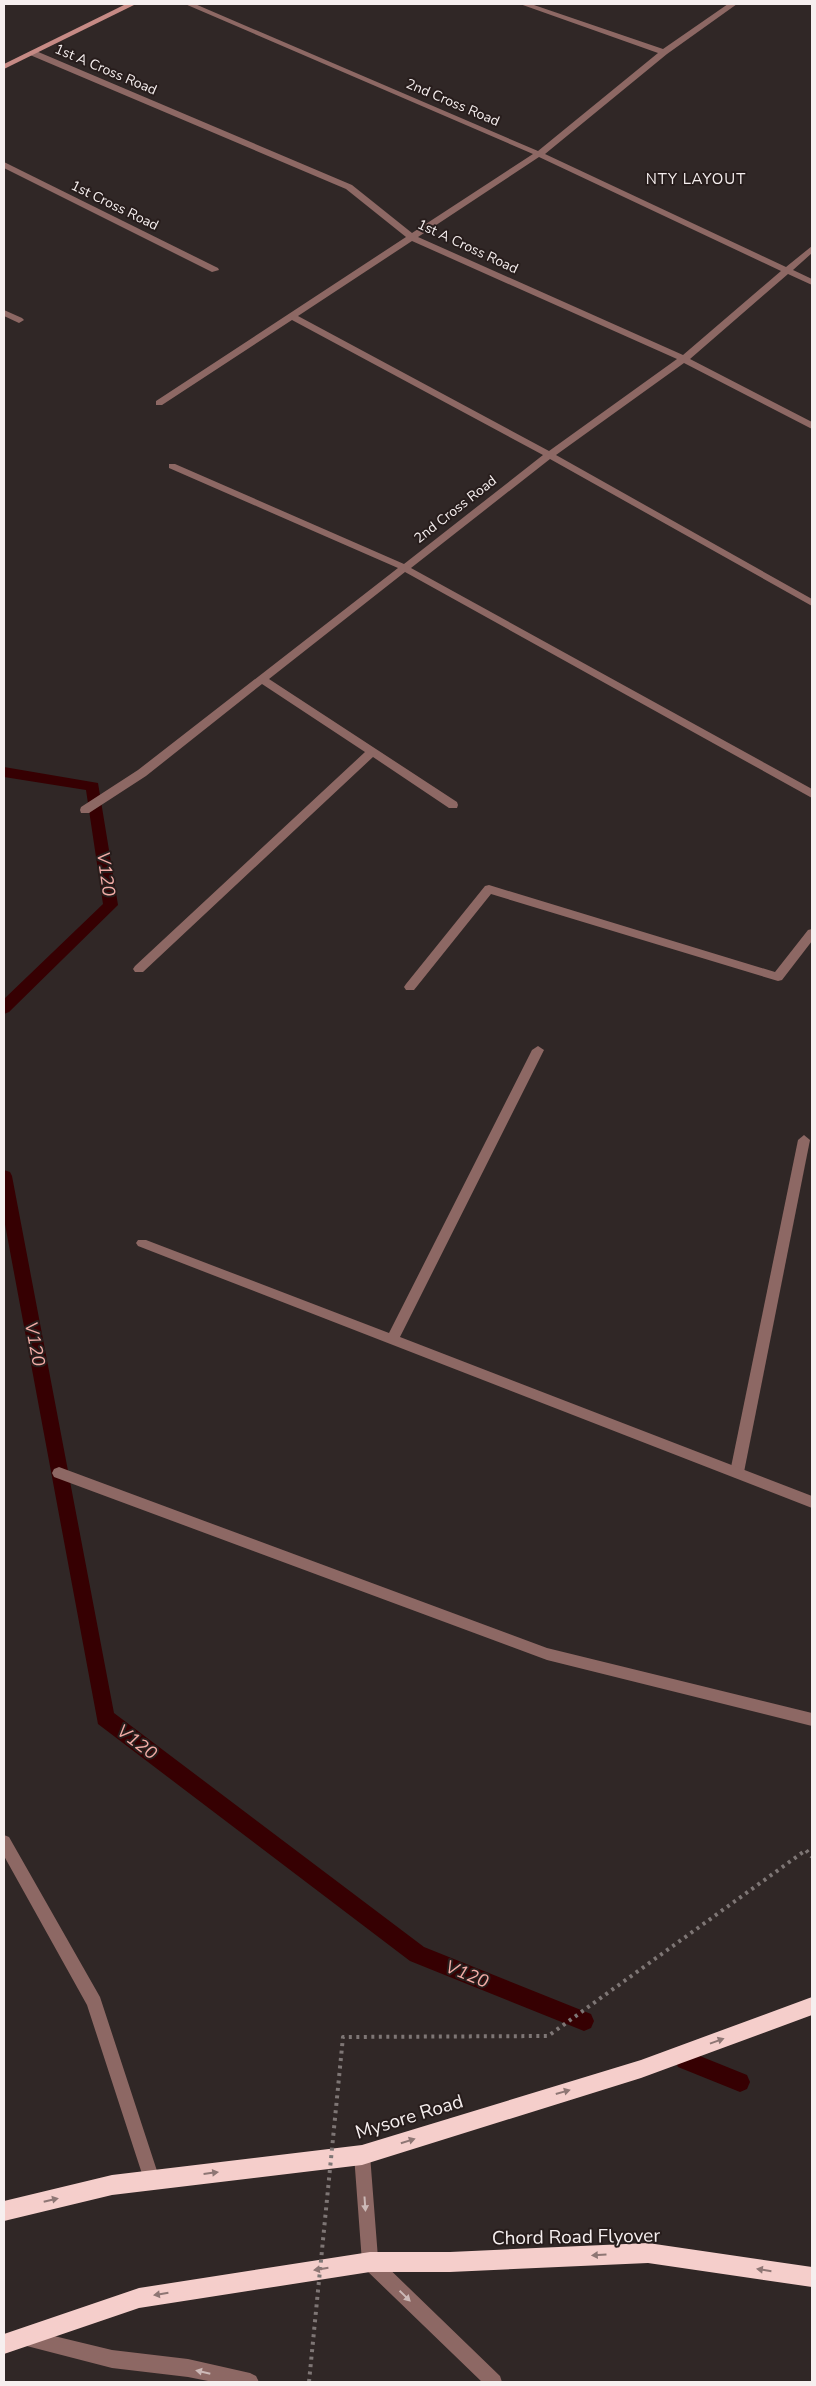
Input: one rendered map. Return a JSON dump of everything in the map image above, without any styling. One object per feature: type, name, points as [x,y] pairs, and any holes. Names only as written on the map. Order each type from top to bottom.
[{"type":"highway","name":"Mysore Road","points":[[4,2211],[112,2185],[362,2155],[641,2069],[812,2006]]},
{"type":"highway","name":"Chord Road Flyover","points":[[370,2262],[450,2262],[648,2253],[812,2277]]},
{"type":"highway","points":[[4,2344],[140,2298],[370,2262]]},
{"type":"street","points":[[4,67],[132,4]]},
{"type":"street","name":"2nd Cross Road","points":[[188,4],[539,154],[812,282]]},
{"type":"street","points":[[524,4],[664,52]]},
{"type":"street","points":[[159,403],[539,154],[664,52],[733,4]]},
{"type":"street","name":"1st A Cross Road","points":[[32,52],[349,187],[412,238],[684,360],[812,426]]},
{"type":"street","name":"1st Cross Road","points":[[4,165],[215,270]]},
{"type":"street","name":"2nd Cross Road","points":[[85,810],[142,773],[403,567],[549,455],[684,360],[812,249]]},
{"type":"street","points":[[4,313],[18,320]]},
{"type":"street","points":[[291,316],[549,455],[812,603]]},
{"type":"street","points":[[172,466],[403,567],[812,794]]},
{"type":"street","points":[[262,679],[453,805]]},
{"type":"street","points":[[138,969],[372,752]]},
{"type":"street","points":[[410,987],[489,889],[778,978],[812,933]]},
{"type":"street","points":[[393,1339],[538,1050]]},
{"type":"street","points":[[737,1472],[804,1140]]},
{"type":"street","points":[[142,1243],[812,1502]]},
{"type":"street","points":[[59,1473],[547,1654],[812,1720]]},
{"type":"street","points":[[4,1842],[94,2002],[152,2180]]},
{"type":"street","points":[[362,2155],[370,2262],[494,2382]]},
{"type":"street","points":[[24,2338],[112,2359],[188,2368],[250,2382]]},
{"type":"path","points":[[309,2382],[343,2037],[548,2036],[806,1850],[812,1857]]},
{"type":"waterway","name":"V120","points":[[4,772],[93,786],[111,905],[4,1008]]},
{"type":"waterway","name":"V120","points":[[4,1176],[105,1718],[417,1954],[584,2021]]},
{"type":"waterway","name":"V120","points":[[685,2060],[740,2082]]},
{"type":"district","name":"NTY LAYOUT","points":[[696,179]]}]
